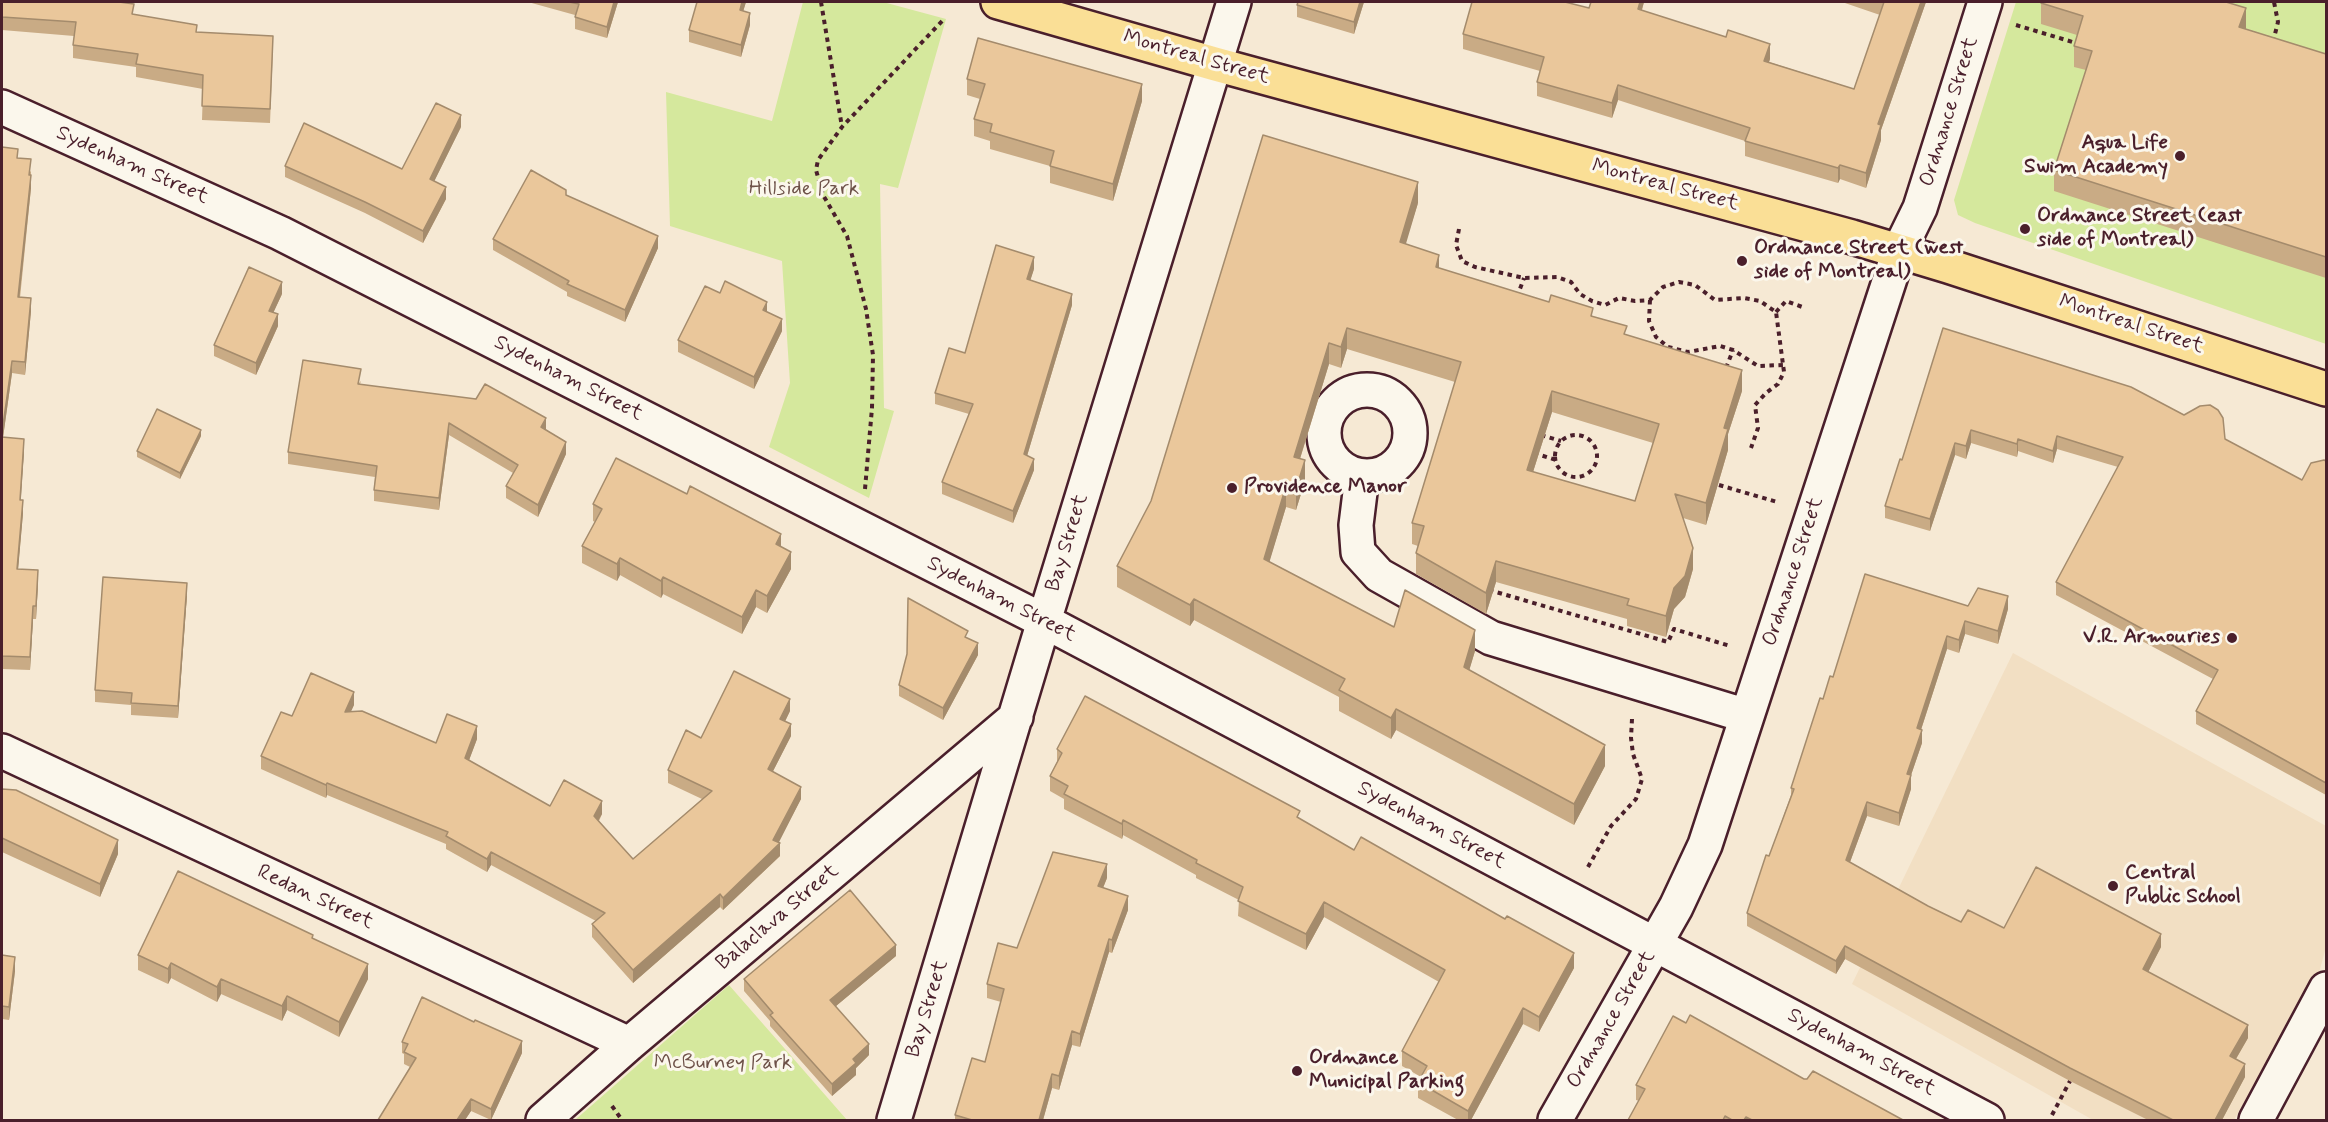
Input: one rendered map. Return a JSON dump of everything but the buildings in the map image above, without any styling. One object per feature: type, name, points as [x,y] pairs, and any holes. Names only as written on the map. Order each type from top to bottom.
[{"type":"main road","name":"Montreal Street","points":[[998,2],[1899,252],[2326,389]]},
{"type":"street","name":"Bay Street","points":[[894,1120],[1234,2]]},
{"type":"street","name":"Ordnance Street","points":[[1555,1120],[1676,907],[1705,845],[1899,252],[1920,208],[1983,8]]},
{"type":"street","name":"Sydenham Street","points":[[2,107],[280,233],[1044,621],[1987,1120]]},
{"type":"street","points":[[1362,476],[1356,525],[1358,552],[1379,575],[1491,638],[1747,716]]},
{"type":"street","name":"Balaclava Street","points":[[543,1120],[629,1044],[1016,717]]},
{"type":"street","name":"Redan Street","points":[[2,751],[629,1044]]},
{"type":"street","points":[[2256,1120],[2326,989]]},
{"type":"path","points":[[821,2],[842,128]]},
{"type":"path","points":[[2271,47],[2278,22],[2274,2]]},
{"type":"path","points":[[1983,8],[2076,43]]},
{"type":"path","points":[[862,529],[872,408],[873,355],[866,309],[847,237],[824,195],[816,170],[818,160],[842,128],[943,20]]},
{"type":"path","points":[[1459,229],[1456,245],[1462,261],[1475,267],[1524,278],[1557,278],[1571,282],[1580,294],[1592,301],[1605,304],[1619,298],[1635,301],[1650,300],[1663,287],[1679,282],[1695,285],[1715,300],[1744,298],[1760,301],[1776,312],[1784,372],[1778,384],[1755,405],[1758,428],[1751,448]]},
{"type":"path","points":[[1515,304],[1524,278]]},
{"type":"path","points":[[1650,300],[1649,321],[1656,337],[1668,347],[1688,352],[1720,346],[1733,350],[1758,366],[1783,365]]},
{"type":"path","points":[[1776,312],[1786,301],[1805,308]]},
{"type":"path","points":[[1725,372],[1727,361],[1733,350]]},
{"type":"path","points":[[1540,435],[1561,441]]},
{"type":"path","points":[[1572,435],[1586,437],[1594,446],[1597,460],[1589,473],[1575,477],[1562,472],[1557,466],[1555,453],[1561,441],[1572,435]]},
{"type":"path","points":[[1524,450],[1556,460]]},
{"type":"path","points":[[1719,485],[1786,505]]},
{"type":"path","points":[[1485,589],[1668,642],[1674,629],[1740,648]]},
{"type":"path","points":[[1570,899],[1611,826],[1636,799],[1642,779],[1633,754],[1631,723],[1645,685]]},
{"type":"path","points":[[2052,1115],[2070,1081]]},
{"type":"shaded area","name":"Central Public School","points":[[2013,653],[2326,826],[2326,947],[2313,995],[2268,1080],[2255,1083],[2234,1120],[2093,1120],[1852,984]]},
{"type":"green space","name":"Hillside Park","points":[[803,2],[883,2],[946,19],[898,188],[880,184],[884,408],[894,411],[869,498],[769,447],[790,383],[782,261],[670,226],[666,92],[772,121]]},
{"type":"green space","points":[[2016,2],[2326,2],[2326,344],[1975,223],[1958,215],[1954,200]]},
{"type":"green space","name":"McBurney Park","points":[[729,985],[847,1120],[575,1120]]},
{"type":"place","name":"Aqua Life Swim Academy","points":[[2180,156]]},
{"type":"place","name":"Ordnance Street (east side of Montreal)","points":[[2025,229]]},
{"type":"place","name":"Ordnance Street (west side of Montreal)","points":[[1742,261]]},
{"type":"place","name":"Providence Manor","points":[[1232,488]]},
{"type":"place","name":"V.R. Armouries","points":[[2232,638]]},
{"type":"place","name":"Central Public School","points":[[2113,886]]},
{"type":"place","name":"Ordnance Municipal Parking","points":[[1297,1071]]}]
